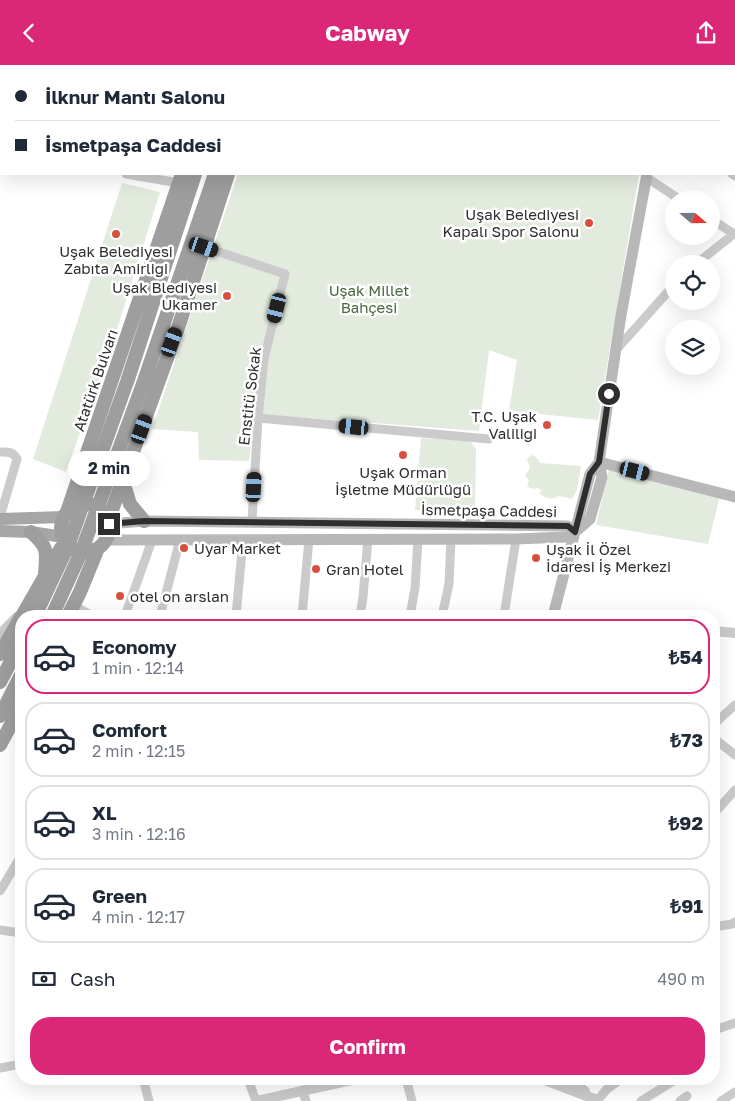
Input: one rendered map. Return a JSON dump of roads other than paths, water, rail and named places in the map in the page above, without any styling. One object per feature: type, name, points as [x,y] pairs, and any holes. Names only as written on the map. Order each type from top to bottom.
[{"type":"highway","name":"Atatürk Bulvarı","points":[[28,610],[68,546],[128,379],[195,175]]},
{"type":"highway","points":[[55,610],[82,550],[143,384],[215,175]]},
{"type":"highway","points":[[71,610],[109,532],[109,522],[178,325],[228,175]]},
{"type":"highway","name":"Atatürk Bulvarı","points":[[66,514],[181,178]]},
{"type":"highway","points":[[123,481],[130,504],[144,521]]},
{"type":"highway","points":[[102,544],[89,551],[80,551],[71,547],[64,539],[61,527],[66,514],[71,508],[80,504],[95,506],[103,512],[109,522]]},
{"type":"highway","points":[[31,531],[45,548],[45,576]]},
{"type":"highway","points":[[28,610],[64,539]]},
{"type":"highway","points":[[45,576],[55,569],[67,571],[78,581],[80,592]]},
{"type":"highway","points":[[0,654],[15,631]]},
{"type":"highway","points":[[0,682],[15,653]]},
{"type":"highway","points":[[0,715],[15,686]]},
{"type":"highway","points":[[0,745],[15,717]]},
{"type":"main road","points":[[555,610],[575,532],[590,519],[602,477],[599,462],[621,315],[646,175]]},
{"type":"main road","points":[[599,462],[735,497]]},
{"type":"main road","points":[[0,518],[66,514]]},
{"type":"main road","name":"İsmetpaşa Caddesi","points":[[102,544],[152,540],[516,539],[566,537],[575,532],[568,526],[109,522]]},
{"type":"main road","points":[[0,531],[31,531],[64,539]]},
{"type":"street","points":[[140,175],[181,178]]},
{"type":"street","points":[[646,175],[667,190]]},
{"type":"street","points":[[707,255],[734,233],[720,224]]},
{"type":"street","name":"Enstitü Sokak","points":[[204,247],[285,274],[264,359],[258,417],[252,522]]},
{"type":"street","points":[[616,350],[665,295]]},
{"type":"street","points":[[621,315],[630,324],[640,321]]},
{"type":"street","points":[[258,417],[490,439]]},
{"type":"street","points":[[0,452],[12,453],[16,459],[0,518]]},
{"type":"street","points":[[237,610],[243,539]]},
{"type":"street","points":[[303,610],[309,539]]},
{"type":"street","points":[[361,610],[368,539]]},
{"type":"street","points":[[411,610],[415,588],[418,539]]},
{"type":"street","points":[[443,610],[449,584],[451,539]]},
{"type":"street","points":[[505,610],[516,539]]},
{"type":"street","points":[[127,610],[152,540]]},
{"type":"street","points":[[162,610],[180,540]]},
{"type":"street","points":[[0,634],[15,622]]},
{"type":"street","points":[[720,632],[735,633]]},
{"type":"street","points":[[720,719],[735,705]]},
{"type":"street","points":[[720,746],[735,755]]},
{"type":"street","points":[[720,807],[735,791]]},
{"type":"street","points":[[0,891],[15,868]]},
{"type":"street","points":[[720,926],[734,924]]},
{"type":"street","points":[[0,930],[15,932]]},
{"type":"street","points":[[720,1028],[735,1023]]},
{"type":"street","points":[[0,1068],[15,1065]]},
{"type":"street","points":[[145,1085],[149,1101]]},
{"type":"street","points":[[250,1085],[257,1101],[302,1091],[317,1085]]},
{"type":"street","points":[[408,1085],[412,1101]]},
{"type":"street","points":[[557,1085],[598,1101]]},
{"type":"street","points":[[576,1085],[598,1101]]},
{"type":"street","points":[[598,1101],[613,1085]]},
{"type":"street","points":[[641,1101],[667,1085]]},
{"type":"street","points":[[302,1091],[306,1101]]},
{"type":"street","points":[[721,1101],[735,1092]]},
{"type":"place","name":"Uşak Belediyesi Kapalı Spor Salonu","points":[[589,223]]},
{"type":"place","name":"Uşak Belediyesi Zabıta Amirliği","points":[[116,234]]},
{"type":"place","name":"Uşak Blediyesi Ukamer","points":[[227,296]]},
{"type":"place","name":"T.C. Uşak Valiliği","points":[[547,425]]},
{"type":"place","name":"Uşak Orman İşletme Müdürlüğü","points":[[403,455]]},
{"type":"place","name":"Uyar Market","points":[[184,548]]},
{"type":"place","name":"Uşak İl Özel İdaresi İş Merkezi","points":[[536,558]]},
{"type":"place","name":"Gran Hotel","points":[[316,569]]},
{"type":"place","name":"otel on arslan","points":[[120,596]]},
{"type":"park label","name":"Uşak Millet Bahçesi","points":[[369,298]]}]
